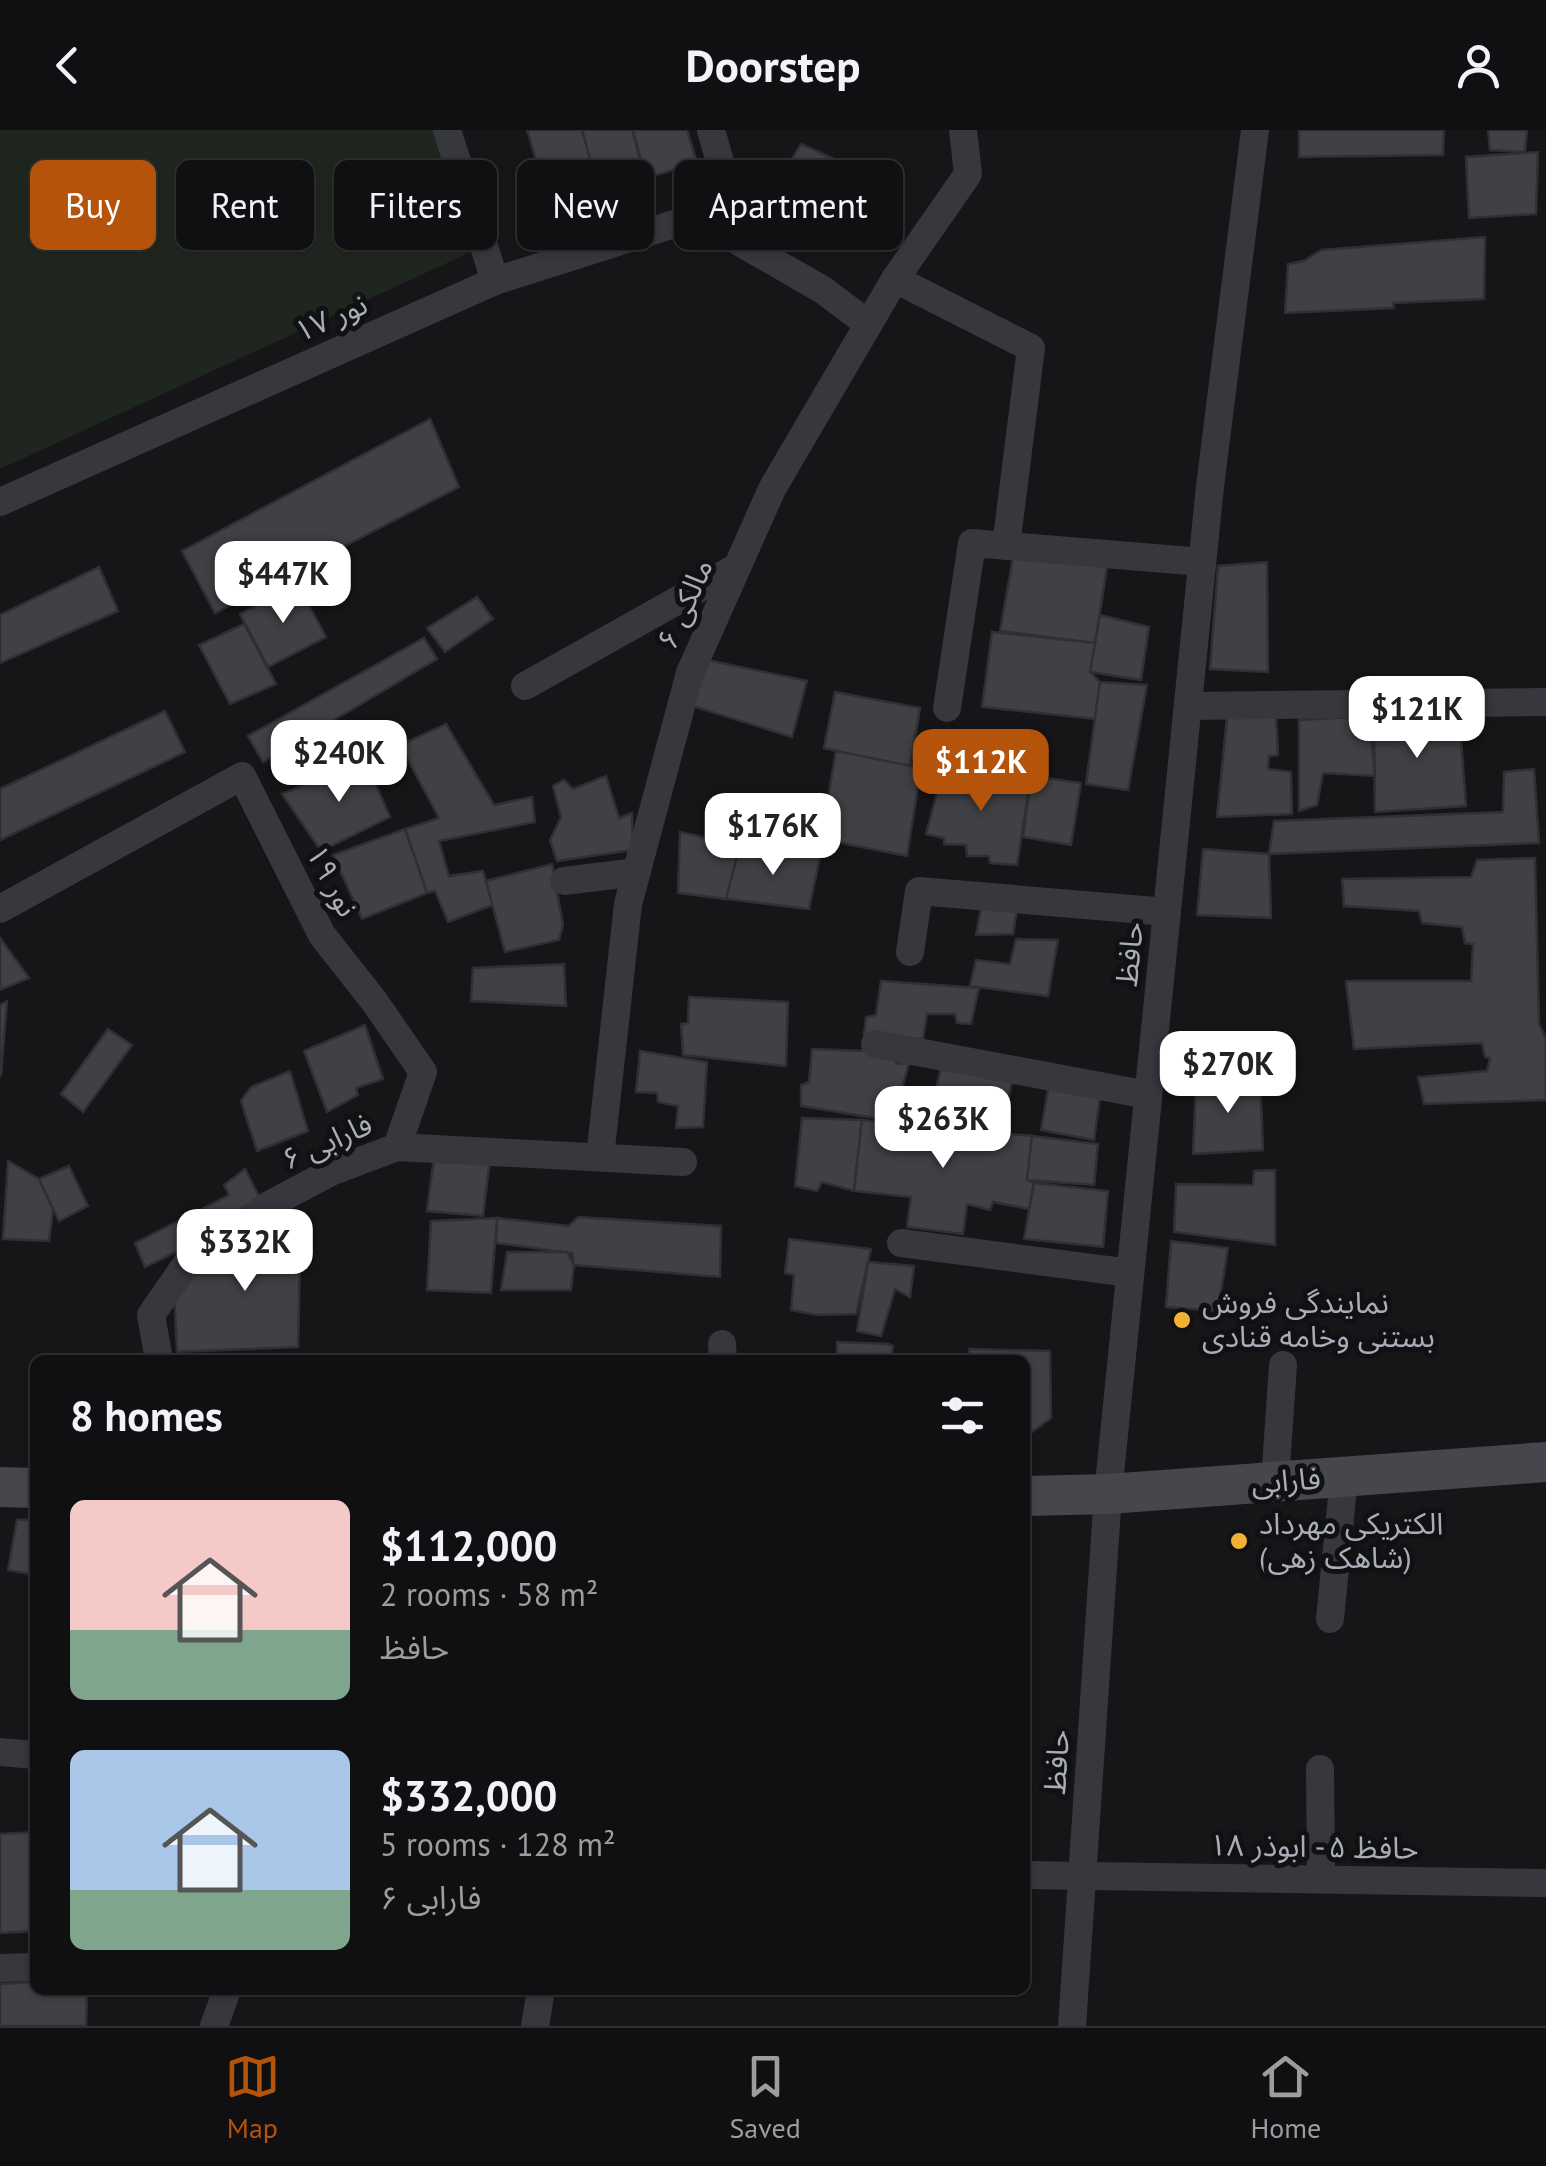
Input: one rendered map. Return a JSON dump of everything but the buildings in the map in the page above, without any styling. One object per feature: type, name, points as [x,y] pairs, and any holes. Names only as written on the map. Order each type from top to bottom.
[{"type":"street","points":[[447,130],[495,281]]},
{"type":"street","points":[[711,130],[719,160]]},
{"type":"street","name":"مالکی ۶","points":[[600,1157],[628,904],[690,673],[772,489],[895,280],[968,174],[963,130]]},
{"type":"street","name":"حافظ","points":[[1072,2026],[1108,1494],[1202,562],[1255,130]]},
{"type":"street","name":"نور ۱۷","points":[[0,502],[495,281],[674,224]]},
{"type":"street","points":[[753,250],[822,290],[868,324]]},
{"type":"street","points":[[895,280],[1031,348],[1006,546]]},
{"type":"street","points":[[947,708],[972,543],[1202,562]]},
{"type":"street","points":[[525,686],[737,566]]},
{"type":"street","points":[[1188,706],[1546,702]]},
{"type":"street","name":"نور ۱۹","points":[[0,909],[242,776],[322,935],[423,1072],[397,1146]]},
{"type":"street","points":[[564,881],[636,872]]},
{"type":"street","points":[[910,952],[919,891],[1167,912]]},
{"type":"street","points":[[875,1044],[1148,1094]]},
{"type":"street","name":"فارابی ۶","points":[[158,1355],[150,1315],[187,1264],[267,1206],[331,1172],[397,1146],[684,1162]]},
{"type":"street","points":[[902,1243],[1130,1273]]},
{"type":"street","points":[[1276,1481],[1284,1366]]},
{"type":"street","name":"فارابی","points":[[1030,1496],[1108,1494],[1546,1462]]},
{"type":"street","points":[[1330,1619],[1344,1477]]},
{"type":"street","points":[[0,1487],[30,1488]]},
{"type":"street","points":[[0,1752],[30,1755]]},
{"type":"street","points":[[1320,1768],[1321,1878]]},
{"type":"street","name":"حافظ ۵ - ابوذر ۱۸","points":[[1030,1874],[1546,1883]]},
{"type":"street","points":[[0,1968],[30,1967]]},
{"type":"street","points":[[214,2026],[225,1995]]},
{"type":"street","points":[[535,2026],[540,1995]]},
{"type":"shaded area","points":[[0,130],[447,130],[457,160],[334,160],[334,250],[475,250],[0,469]]},
{"type":"place","name":"نمایندگی فروش بستنی وخامه قنادی","points":[[1182,1320]]},
{"type":"place","name":"الکتریکی مهرداد (شاهک زهی)","points":[[1239,1541]]}]
